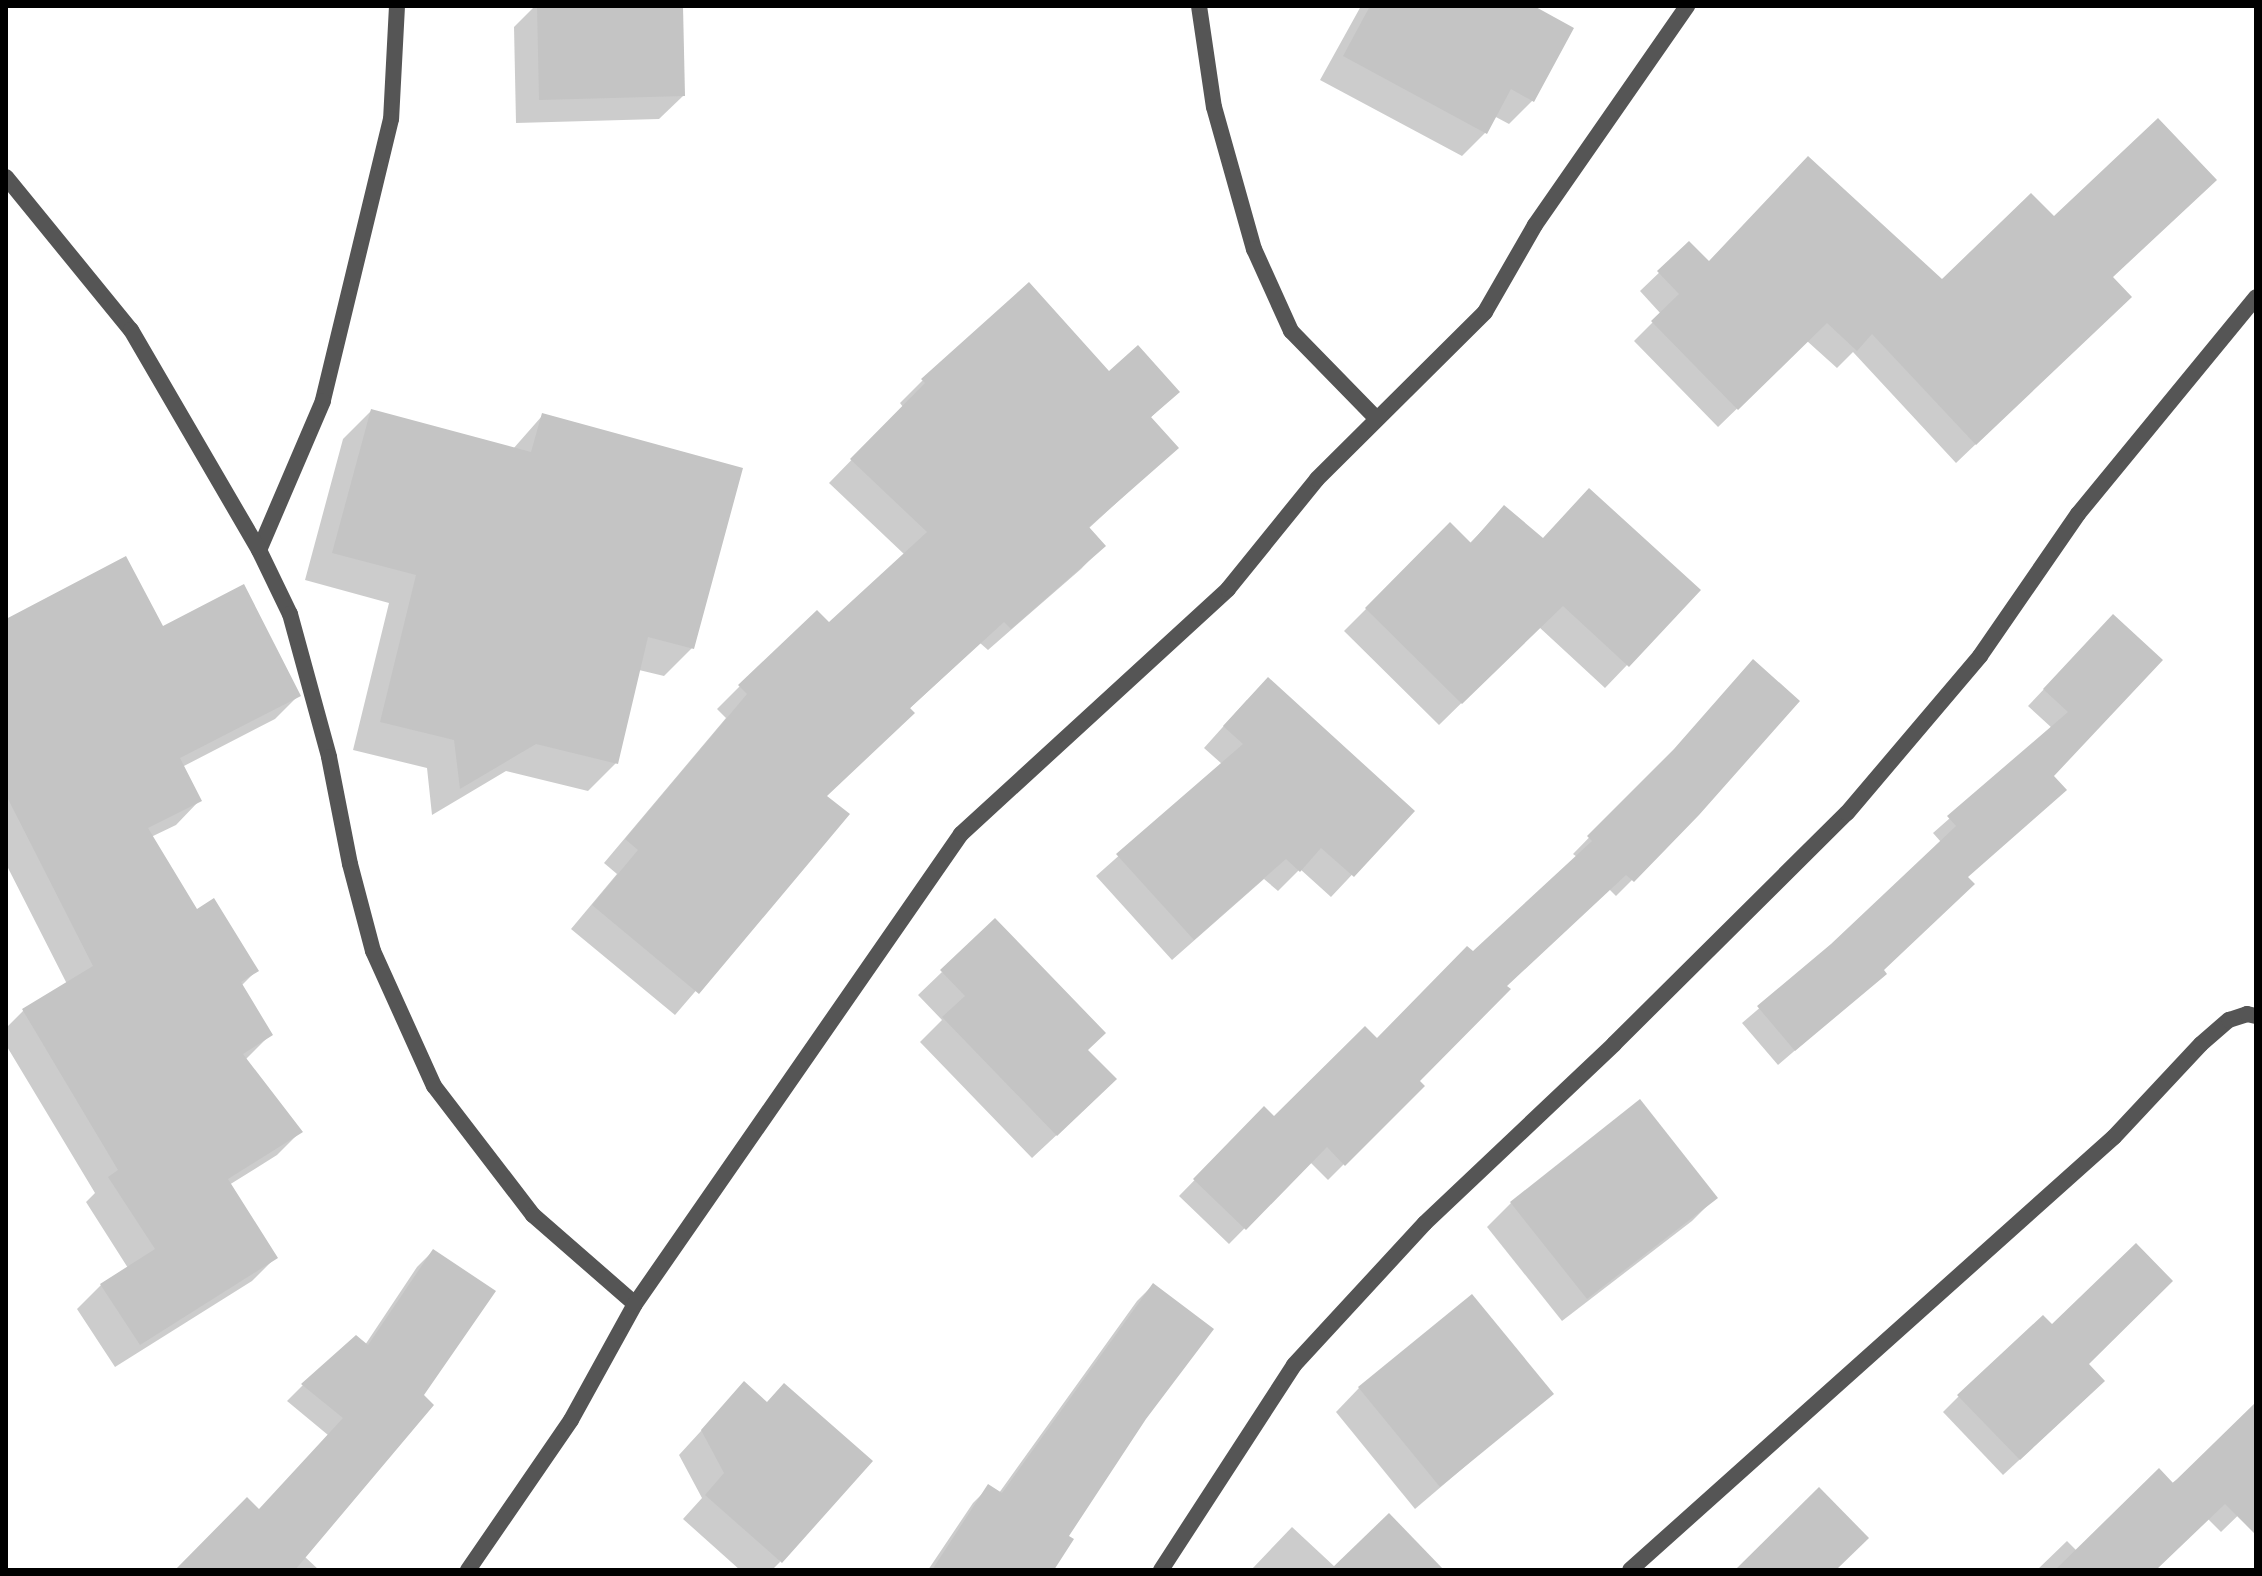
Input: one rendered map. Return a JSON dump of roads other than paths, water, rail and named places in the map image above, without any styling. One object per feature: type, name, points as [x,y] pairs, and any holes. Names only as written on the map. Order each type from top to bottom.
[{"type":"street","points":[[259,550],[323,401],[391,119],[397,6]]},
{"type":"street","points":[[1199,6],[1214,107],[1254,249],[1291,331],[1377,419]]},
{"type":"street","points":[[468,1570],[571,1420],[635,1304],[961,834],[1228,589],[1317,479],[1485,312],[1535,225],[1687,6]]},
{"type":"street","points":[[6,177],[131,330],[259,550],[290,614],[329,757],[350,864],[373,951],[434,1086],[533,1215],[635,1304]]},
{"type":"street","points":[[1161,1570],[1294,1365],[1425,1223],[1614,1044],[1847,813],[1980,656],[2078,514],[2256,297]]},
{"type":"street","points":[[1630,1570],[2114,1137],[2201,1044],[2229,1020],[2247,1014],[2256,1016]]}]
